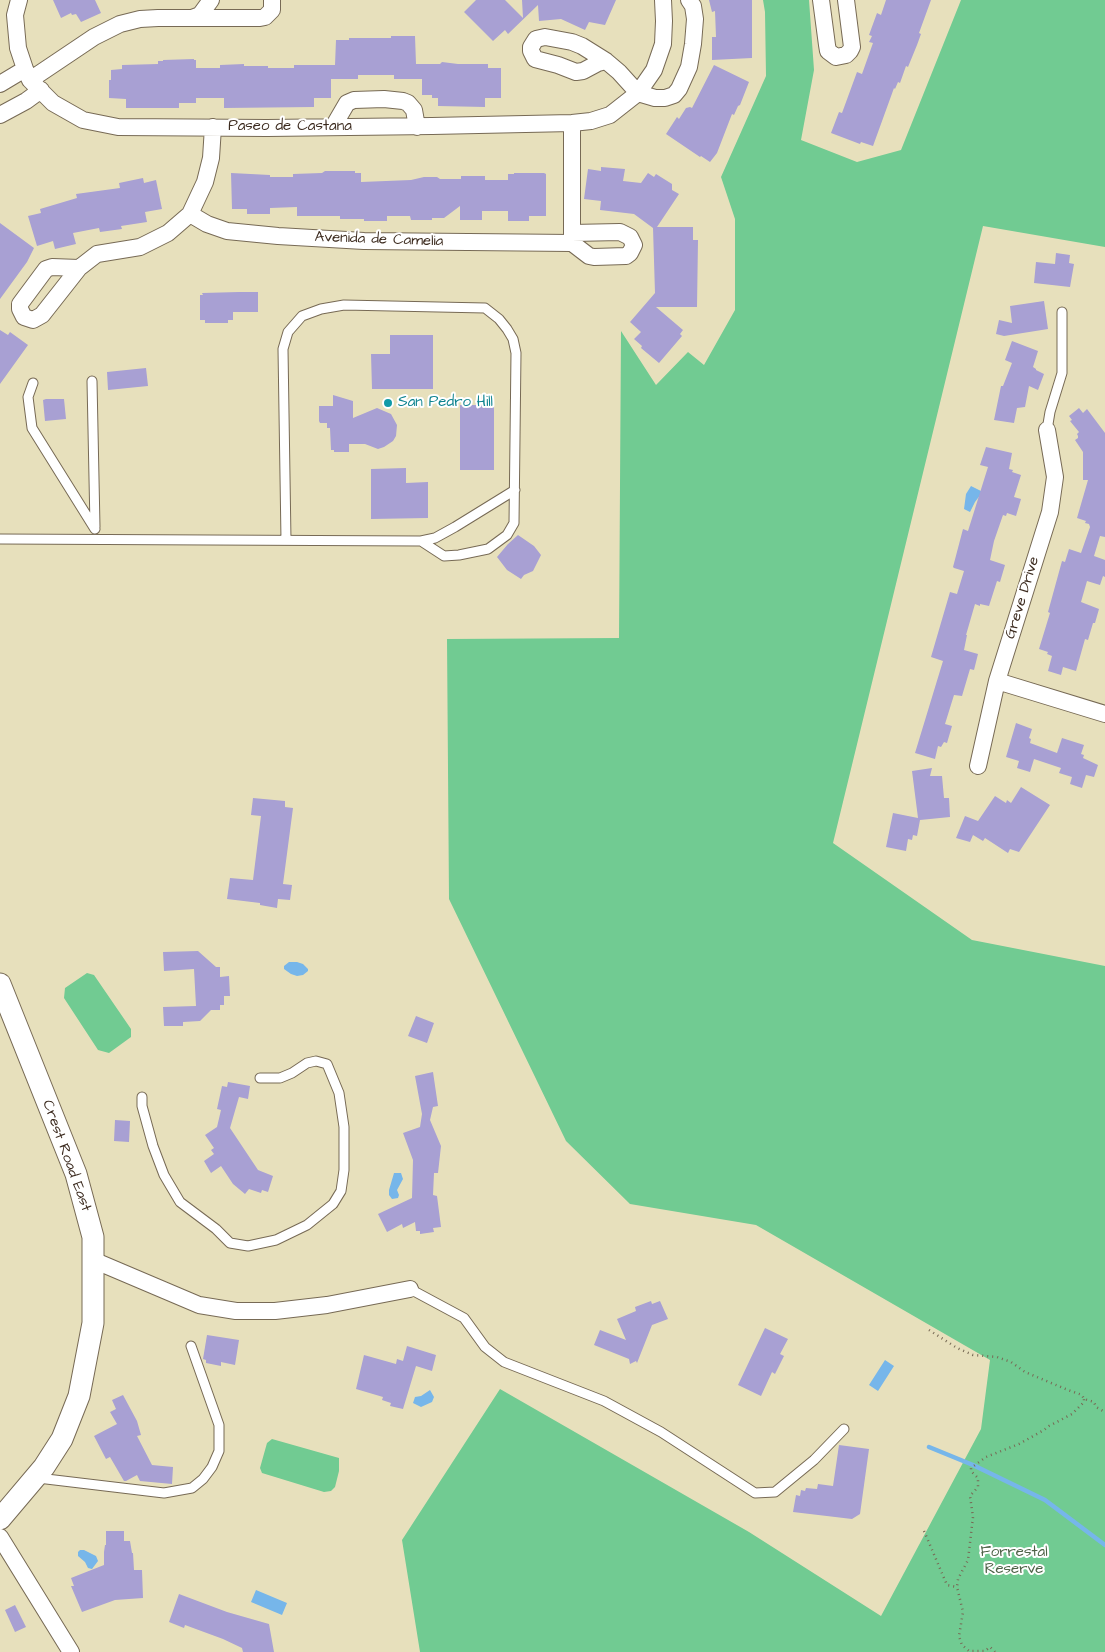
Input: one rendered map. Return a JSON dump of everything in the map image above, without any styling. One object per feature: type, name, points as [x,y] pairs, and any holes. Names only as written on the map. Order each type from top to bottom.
[{"type":"street","points":[[0,114],[26,101],[32,80],[18,48],[15,15],[19,0]]},
{"type":"street","points":[[192,18],[200,15],[211,0]]},
{"type":"street","points":[[0,84],[32,80],[94,37],[120,24],[149,18],[265,17],[272,10],[272,0]]},
{"type":"street","name":"Paseo de Castana","points":[[32,80],[53,103],[83,120],[118,127],[417,126],[591,121],[610,115],[638,93],[654,70],[663,44],[663,0]]},
{"type":"street","points":[[606,61],[638,93],[655,98],[665,98],[674,95],[679,89],[688,67],[693,44],[695,19],[693,6],[688,0]]},
{"type":"street","points":[[821,0],[828,51],[836,57],[846,55],[852,47],[846,0]]},
{"type":"street","points":[[333,127],[347,103],[354,100],[384,99],[404,100],[408,103],[414,110],[417,126]]},
{"type":"street","name":"Avenida de Camelia","points":[[190,214],[207,224],[227,231],[302,238],[364,241],[572,238],[572,123]]},
{"type":"street","points":[[78,268],[97,254],[140,248],[168,233],[190,214],[205,182],[212,158],[213,127]]},
{"type":"street","name":"Greve Drive","points":[[978,766],[998,681],[1050,512],[1055,477],[1047,430]]},
{"type":"street","points":[[998,681],[1105,714]]},
{"type":"street","name":"Crest Road East","points":[[0,984],[76,1174],[93,1236],[93,1323],[79,1396],[62,1439],[44,1467],[0,1519]]},
{"type":"street","points":[[93,1260],[200,1305],[236,1311],[275,1311],[327,1305],[410,1289]]},
{"type":"street","points":[[0,1537],[71,1652]]},
{"type":"lane","points":[[286,540],[283,349],[288,332],[302,316],[321,309],[344,305],[485,308],[499,319],[507,329],[513,339],[516,353],[514,522],[507,535],[488,549],[459,555],[444,556],[422,541]]},
{"type":"lane","points":[[1047,430],[1050,412],[1062,373],[1062,312]]},
{"type":"lane","points":[[92,382],[95,540]]},
{"type":"lane","points":[[33,383],[28,397],[32,428],[95,529]]},
{"type":"lane","points":[[0,540],[422,541],[435,538],[515,490]]},
{"type":"lane","points":[[142,1097],[142,1106],[153,1146],[164,1174],[180,1202],[216,1229],[230,1243],[248,1246],[276,1240],[314,1220],[333,1204],[341,1191],[344,1170],[344,1127],[339,1094],[327,1064],[316,1060],[280,1078],[260,1078]]},
{"type":"lane","points":[[410,1289],[464,1318],[485,1347],[504,1362],[612,1406],[661,1432],[755,1493],[775,1492],[814,1460],[844,1430]]},
{"type":"lane","points":[[36,1477],[164,1493],[192,1488],[203,1479],[212,1467],[219,1451],[219,1424],[191,1346]]},
{"type":"path","points":[[929,1330],[973,1356],[998,1358],[1011,1362],[1025,1372],[1082,1394],[1084,1399],[1094,1402],[1096,1407],[1105,1412]]},
{"type":"path","points":[[995,1652],[990,1647],[985,1651],[969,1651],[962,1645],[959,1636],[962,1612],[957,1586],[958,1579],[968,1560],[973,1517],[970,1496],[978,1487],[978,1478],[971,1472],[970,1468],[986,1458],[1019,1444],[1072,1414],[1084,1402],[1084,1399]]},
{"type":"path","points":[[924,1531],[947,1585],[957,1586]]},
{"type":"green space","name":"Forrestal Reserve","points":[[763,0],[809,0],[814,70],[801,140],[857,162],[901,150],[961,0],[1105,0],[1105,247],[983,226],[833,843],[972,940],[1105,966],[1105,1652],[420,1652],[402,1540],[500,1389],[749,1532],[881,1616],[981,1429],[990,1360],[756,1225],[630,1204],[566,1141],[449,899],[447,639],[619,638],[621,331],[656,385],[688,352],[704,365],[735,310],[735,219],[721,177],[766,76],[765,12]]},
{"type":"green space","points":[[87,973],[94,975],[131,1029],[131,1037],[109,1053],[98,1050],[64,998],[65,988]]},
{"type":"green space","points":[[272,1439],[339,1458],[339,1471],[335,1487],[331,1491],[324,1492],[262,1473],[260,1468],[267,1443]]},
{"type":"water","points":[[971,486],[981,491],[981,494],[970,512],[964,509],[966,494]]},
{"type":"water","points":[[289,962],[303,964],[308,971],[303,975],[291,974],[284,969],[284,966]]},
{"type":"water","points":[[394,1173],[401,1173],[403,1179],[397,1190],[398,1198],[392,1199],[389,1195],[389,1190]]},
{"type":"water","points":[[885,1360],[894,1366],[878,1391],[869,1385]]},
{"type":"water","points":[[430,1390],[434,1397],[432,1402],[421,1407],[413,1403],[415,1397],[421,1396]]},
{"type":"water","points":[[80,1550],[96,1556],[98,1561],[92,1569],[88,1568],[85,1562],[78,1556]]},
{"type":"water","points":[[256,1590],[287,1603],[282,1615],[251,1602]]},
{"type":"building","points":[[53,0],[95,0],[101,13],[81,22],[76,14],[72,15],[71,13],[61,18]]},
{"type":"building","points":[[476,0],[505,0],[523,18],[522,0],[616,0],[605,25],[589,22],[585,30],[561,19],[539,21],[538,5],[508,34],[505,30],[493,41],[464,12]]},
{"type":"building","points":[[709,0],[752,0],[752,58],[712,60],[712,37],[716,37],[715,11],[712,12]]},
{"type":"building","points":[[886,0],[931,0],[919,33],[921,34],[917,45],[900,83],[898,82],[894,88],[873,146],[861,142],[860,144],[831,133],[839,112],[842,113],[857,72],[862,74],[873,43],[869,42],[872,36],[869,35],[877,13],[881,15]]},
{"type":"building","points":[[391,36],[415,36],[416,64],[440,64],[442,62],[488,64],[488,68],[501,68],[501,98],[485,98],[485,107],[438,106],[438,98],[432,98],[432,95],[422,95],[422,79],[394,79],[394,75],[358,75],[358,79],[331,79],[331,98],[314,98],[314,107],[224,108],[224,98],[196,98],[196,103],[179,103],[179,108],[126,108],[126,99],[109,98],[111,70],[122,69],[122,65],[158,64],[158,61],[163,60],[194,59],[196,60],[196,68],[220,68],[220,65],[244,64],[244,66],[268,66],[268,68],[294,68],[294,65],[335,65],[336,40],[349,40],[349,38],[391,38]]},
{"type":"building","points":[[714,65],[749,82],[740,105],[734,115],[732,114],[717,153],[710,162],[666,134],[677,117],[679,119],[686,108],[692,108]]},
{"type":"building","points":[[601,167],[625,169],[623,181],[641,183],[648,173],[654,177],[656,174],[672,184],[672,190],[679,194],[657,227],[693,227],[693,240],[698,240],[697,307],[656,307],[683,330],[680,334],[682,336],[659,363],[641,348],[642,346],[634,339],[641,332],[630,322],[655,293],[653,228],[634,214],[600,210],[601,201],[584,199],[588,169],[601,171]]},
{"type":"building","points":[[325,171],[355,171],[355,173],[361,173],[361,182],[411,180],[424,177],[461,179],[461,176],[485,176],[485,180],[508,180],[508,174],[544,173],[546,174],[546,216],[529,216],[529,221],[508,221],[508,211],[482,211],[482,220],[460,220],[460,206],[444,218],[432,218],[432,220],[411,220],[410,216],[387,216],[387,221],[364,221],[364,219],[340,219],[340,216],[297,216],[297,207],[270,208],[270,214],[247,214],[247,209],[232,209],[231,173],[293,177],[293,174],[322,173]]},
{"type":"building","points":[[143,178],[144,183],[156,180],[162,209],[145,212],[147,222],[121,226],[122,229],[100,232],[99,228],[73,233],[76,244],[55,249],[53,241],[37,246],[28,216],[41,213],[40,209],[77,198],[76,194],[120,188],[119,183]]},
{"type":"building","points":[[0,223],[34,248],[27,262],[0,299]]},
{"type":"building","points":[[1056,253],[1070,255],[1069,263],[1074,264],[1070,287],[1034,283],[1036,262],[1055,264]]},
{"type":"building","points":[[258,292],[258,312],[233,312],[233,320],[228,320],[228,323],[205,323],[205,320],[200,320],[200,295],[203,295],[202,293]]},
{"type":"building","points":[[1044,301],[1048,329],[1004,336],[996,334],[999,320],[1012,323],[1010,306]]},
{"type":"building","points":[[0,330],[8,335],[10,332],[28,345],[0,384]]},
{"type":"building","points":[[390,335],[433,335],[433,389],[372,389],[371,354],[390,354]]},
{"type":"building","points":[[1012,341],[1038,351],[1033,367],[1044,374],[1038,390],[1029,386],[1025,407],[1017,408],[1014,423],[994,420],[1001,386],[1003,386],[1012,363],[1005,360]]},
{"type":"building","points":[[146,368],[148,386],[108,390],[107,372]]},
{"type":"building","points":[[333,395],[353,401],[353,418],[377,408],[391,414],[397,425],[396,436],[393,441],[378,449],[365,444],[349,444],[349,452],[334,452],[334,450],[331,450],[330,428],[327,428],[327,423],[320,423],[319,421],[319,406],[333,406]]},
{"type":"building","points":[[64,399],[66,419],[45,421],[43,400]]},
{"type":"building","points":[[460,405],[494,405],[494,470],[460,470]]},
{"type":"building","points":[[1079,408],[1083,413],[1087,409],[1105,433],[1105,537],[1100,536],[1094,556],[1105,560],[1105,577],[1103,576],[1100,585],[1087,581],[1081,602],[1099,609],[1088,640],[1085,639],[1076,671],[1063,667],[1061,675],[1048,671],[1052,656],[1047,654],[1048,652],[1039,649],[1050,613],[1048,612],[1062,561],[1065,562],[1069,549],[1081,553],[1090,527],[1089,524],[1085,523],[1086,521],[1077,518],[1088,480],[1083,480],[1083,452],[1075,440],[1078,438],[1077,434],[1079,432],[1070,421],[1072,420],[1069,416]]},
{"type":"building","points":[[986,447],[1012,453],[1009,469],[1021,475],[1014,497],[1021,499],[1016,516],[1007,513],[1006,516],[1003,515],[994,541],[990,560],[1005,565],[1000,582],[997,581],[989,606],[975,604],[966,635],[964,650],[978,654],[974,670],[970,669],[962,696],[954,695],[945,724],[952,726],[947,743],[944,742],[941,747],[938,746],[935,759],[915,753],[943,661],[931,657],[950,592],[957,594],[964,571],[953,567],[963,529],[968,531],[988,467],[980,465]]},
{"type":"building","points":[[406,468],[406,483],[428,482],[428,518],[371,519],[371,469]]},
{"type":"building","points":[[518,535],[534,546],[541,555],[533,571],[524,575],[521,579],[507,570],[497,557]]},
{"type":"building","points":[[1016,723],[1032,729],[1029,738],[1031,739],[1030,743],[1057,753],[1062,738],[1084,745],[1081,754],[1084,755],[1083,758],[1098,765],[1094,777],[1086,775],[1082,788],[1070,784],[1072,777],[1059,773],[1061,768],[1034,759],[1030,772],[1017,768],[1019,761],[1006,757]]},
{"type":"building","points":[[932,768],[930,776],[942,776],[944,798],[949,798],[950,817],[920,820],[917,836],[913,835],[912,840],[908,839],[906,851],[886,847],[893,813],[918,818],[912,771]]},
{"type":"building","points":[[1021,787],[1050,805],[1019,852],[1010,849],[1008,853],[985,838],[983,841],[973,835],[970,842],[956,838],[965,816],[978,821],[995,796],[1006,803],[1007,800],[1011,803]]},
{"type":"building","points":[[253,798],[285,801],[285,807],[293,808],[283,884],[292,885],[290,900],[278,899],[277,908],[260,905],[260,903],[227,899],[230,878],[253,880],[261,816],[251,815]]},
{"type":"building","points":[[198,951],[216,967],[220,967],[220,977],[229,976],[230,996],[224,996],[224,1005],[220,1005],[220,1010],[211,1010],[200,1021],[183,1022],[183,1026],[164,1026],[163,1007],[196,1006],[194,969],[164,971],[163,952]]},
{"type":"building","points":[[416,1016],[434,1023],[427,1043],[408,1036]]},
{"type":"building","points":[[433,1072],[438,1106],[433,1107],[430,1120],[441,1146],[438,1173],[434,1173],[433,1195],[437,1196],[441,1227],[433,1228],[434,1232],[420,1234],[420,1231],[416,1231],[415,1222],[403,1228],[402,1224],[387,1232],[378,1214],[412,1198],[413,1160],[403,1133],[420,1127],[422,1114],[415,1076]]},
{"type":"building","points":[[228,1082],[250,1086],[248,1099],[239,1097],[230,1128],[258,1170],[273,1176],[268,1192],[262,1190],[261,1193],[249,1189],[245,1194],[233,1184],[221,1166],[211,1173],[204,1161],[214,1154],[211,1150],[214,1148],[205,1135],[217,1127],[221,1110],[217,1109],[222,1086],[227,1087]]},
{"type":"building","points":[[115,1120],[130,1121],[129,1142],[114,1141]]},
{"type":"building","points":[[651,1301],[652,1304],[660,1301],[668,1319],[652,1325],[637,1363],[636,1361],[630,1364],[629,1359],[594,1345],[600,1330],[626,1340],[617,1319],[636,1311],[635,1307]]},
{"type":"building","points":[[765,1328],[788,1339],[780,1354],[784,1356],[775,1374],[772,1372],[761,1396],[738,1385]]},
{"type":"building","points":[[207,1335],[239,1340],[235,1365],[221,1362],[221,1366],[206,1363],[206,1360],[203,1359]]},
{"type":"building","points":[[407,1346],[436,1355],[432,1371],[416,1366],[403,1409],[390,1406],[391,1403],[382,1400],[383,1397],[356,1389],[364,1355],[396,1364],[397,1359],[403,1361]]},
{"type":"building","points":[[123,1395],[137,1421],[141,1435],[137,1436],[152,1465],[173,1467],[172,1484],[140,1481],[137,1475],[124,1481],[110,1457],[106,1459],[94,1436],[117,1424],[110,1412],[116,1409],[112,1400]]},
{"type":"building","points":[[839,1445],[869,1449],[860,1514],[852,1519],[793,1512],[796,1495],[800,1496],[801,1490],[805,1491],[806,1488],[817,1489],[818,1484],[833,1486]]},
{"type":"building","points":[[106,1531],[124,1531],[124,1541],[130,1541],[134,1570],[142,1570],[143,1598],[115,1600],[82,1612],[71,1586],[74,1586],[71,1578],[104,1565]]},
{"type":"building","points":[[179,1594],[227,1612],[269,1624],[274,1652],[243,1652],[242,1648],[223,1639],[185,1625],[184,1628],[169,1622]]},
{"type":"building","points":[[15,1605],[26,1627],[15,1632],[5,1610]]},
{"type":"waterway","points":[[929,1447],[973,1465],[1045,1500],[1105,1545]]},
{"type":"place","name":"San Pedro Hill","points":[[388,403]]}]
